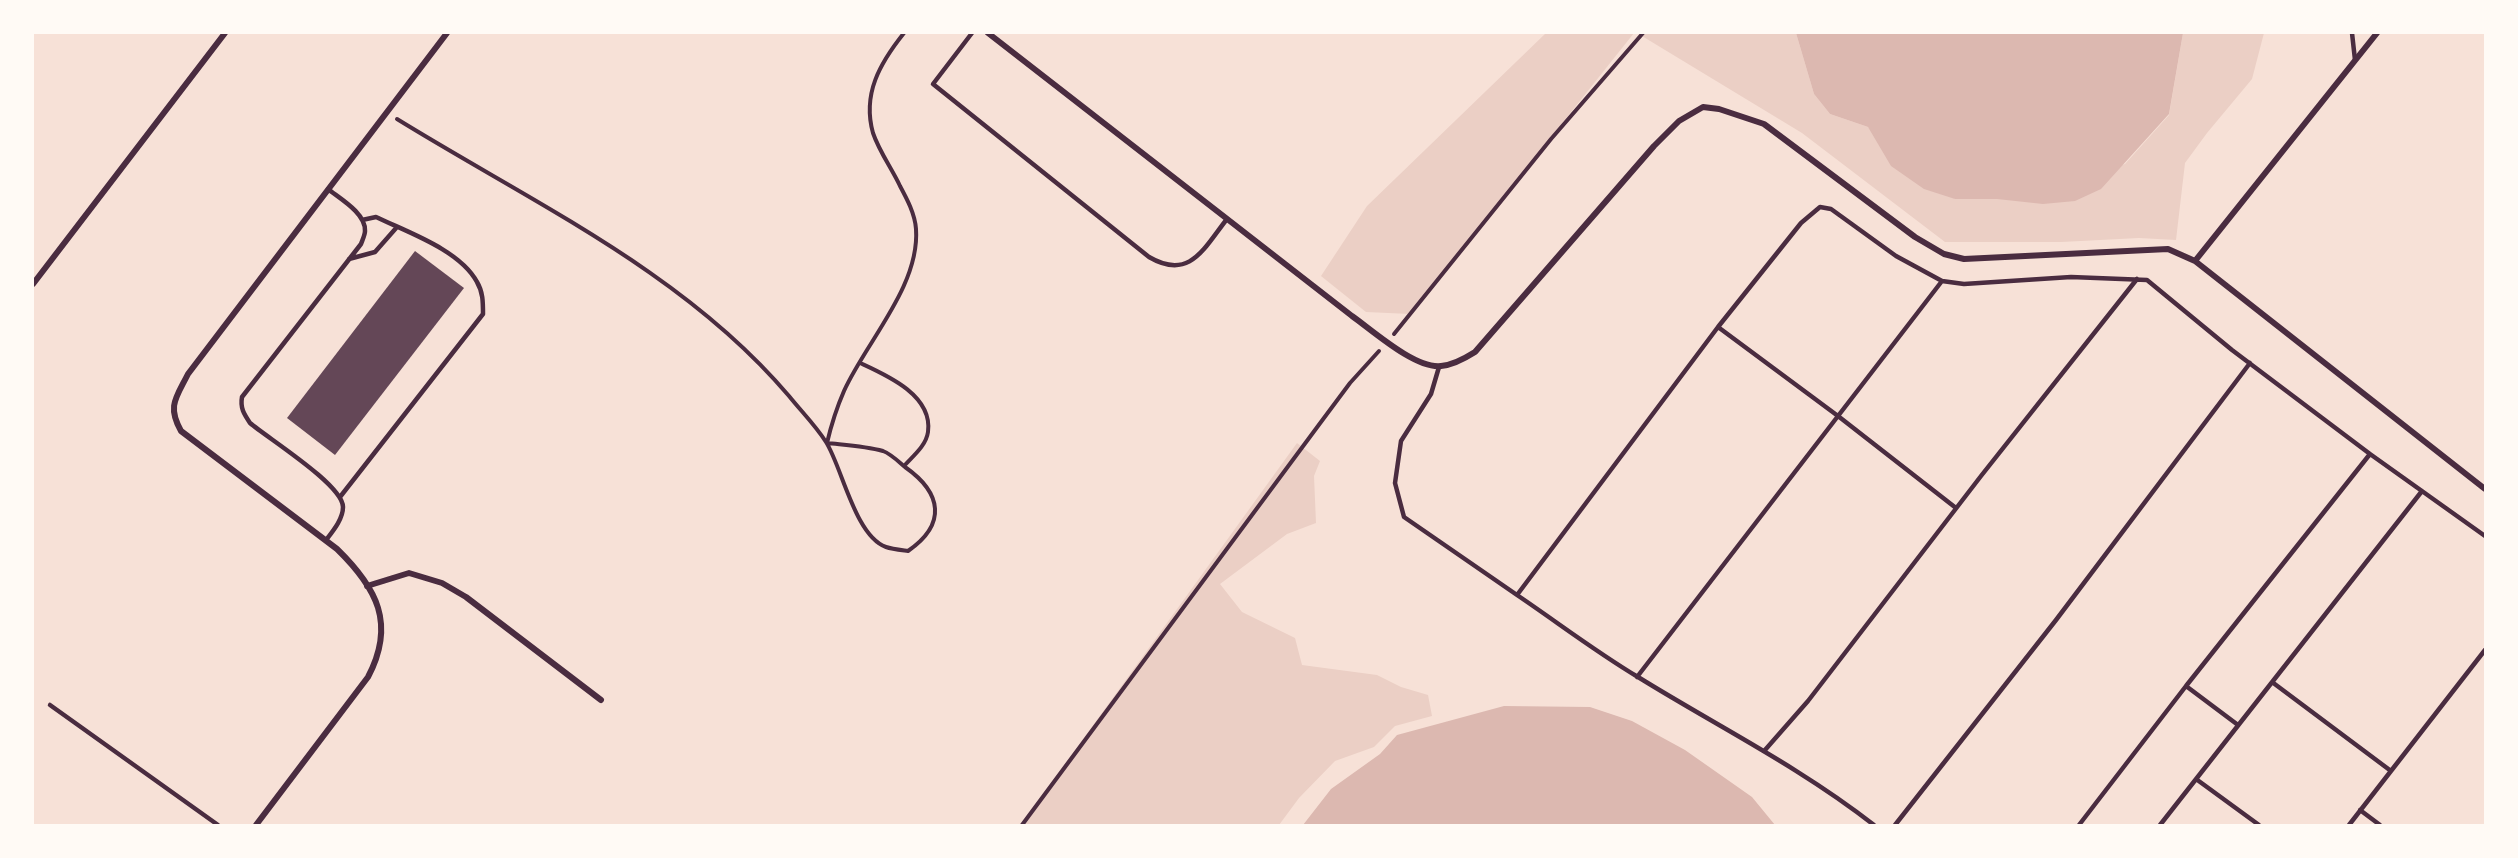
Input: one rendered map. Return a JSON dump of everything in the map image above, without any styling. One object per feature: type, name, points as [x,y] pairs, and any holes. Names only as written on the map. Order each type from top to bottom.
[{"type":"street","points":[[33,284],[225,33]]},
{"type":"street","points":[[256,825],[368,677],[377,659],[383,636],[380,615],[378,605],[356,567],[326,540],[181,431],[173,416],[176,398],[188,374],[447,33]]},
{"type":"street","points":[[988,33],[1388,342],[1423,363],[1439,367],[1460,361],[1475,352],[1654,146],[1679,121],[1703,107],[1719,109],[1764,124],[1915,237],[1944,254],[1964,259],[2168,249],[2195,261],[2485,489]]},
{"type":"street","points":[[2195,261],[2377,33]]},
{"type":"street","points":[[367,586],[410,573],[442,583],[466,597],[601,700]]},
{"type":"lane","points":[[972,33],[933,84],[1149,257],[1161,265],[1186,265],[1197,257],[1227,219]]},
{"type":"lane","points":[[2352,33],[2355,60]]},
{"type":"lane","points":[[326,540],[343,513],[344,504],[340,497],[325,479],[250,423],[241,405],[242,397],[361,244],[366,230],[362,220],[356,212],[328,189]]},
{"type":"lane","points":[[1517,595],[1718,327],[1801,223],[1820,207],[1831,209],[1896,256],[1942,281],[1964,284],[2071,277],[2147,280],[2250,363],[2370,454],[2485,536]]},
{"type":"lane","points":[[340,497],[483,314],[483,297],[477,281],[461,262],[440,248],[376,216],[362,220]]},
{"type":"lane","points":[[349,259],[375,252],[397,227]]},
{"type":"lane","points":[[1765,750],[1808,701],[1956,508],[2137,279]]},
{"type":"lane","points":[[1637,677],[1942,281]]},
{"type":"lane","points":[[1718,327],[1956,508]]},
{"type":"lane","points":[[1895,825],[2056,620],[2250,363]]},
{"type":"lane","points":[[1439,367],[1431,394],[1401,441],[1395,483],[1404,517],[1637,677],[1765,750],[1835,794],[1874,825]]},
{"type":"lane","points":[[2079,825],[2370,454]]},
{"type":"lane","points":[[2160,825],[2422,491]]},
{"type":"lane","points":[[2349,825],[2485,650]]},
{"type":"lane","points":[[2272,682],[2391,771]]},
{"type":"lane","points":[[2186,686],[2238,725]]},
{"type":"lane","points":[[50,705],[218,825]]},
{"type":"lane","points":[[2196,779],[2259,825]]},
{"type":"lane","points":[[2360,810],[2380,825]]},
{"type":"path","points":[[827,443],[844,390],[907,279],[914,250],[916,229],[910,206],[873,135],[869,109],[871,89],[880,67],[904,33]]},
{"type":"path","points":[[1022,825],[1350,383],[1388,342],[1551,139],[1643,33]]},
{"type":"path","points":[[386,112],[651,272],[701,309],[742,346],[788,394],[827,443],[865,528],[884,547],[908,551],[922,541],[933,527],[936,510],[932,495],[922,479],[885,451],[827,443]]},
{"type":"path","points":[[860,363],[906,388],[920,403],[928,418],[928,433],[923,446],[904,466]]},
{"type":"shaded area","points":[[1546,33],[1634,33],[1410,314],[1366,312],[1321,276],[1367,206]]},
{"type":"shaded area","points":[[1637,33],[1796,33],[1814,94],[1830,114],[1868,127],[1955,199],[1997,199],[2125,164],[2169,115],[2183,33],[2264,33],[2252,79],[2185,163],[2176,240],[2139,238],[2061,242],[1945,242],[1802,133]]},
{"type":"shaded area","points":[[1796,33],[2183,33],[2169,114],[2101,189],[2075,201],[2043,204],[1997,199],[1955,199],[1924,189],[1891,166],[1868,127],[1830,114],[1814,94]]},
{"type":"shaded area","points":[[1297,443],[1320,461],[1314,476],[1316,523],[1287,534],[1220,584],[1242,612],[1295,638],[1302,665],[1377,675],[1401,687],[1428,695],[1432,716],[1395,726],[1374,747],[1335,761],[1299,798],[1279,825],[1021,825]]},
{"type":"shaded area","points":[[1504,706],[1590,707],[1632,721],[1685,750],[1752,797],[1775,825],[1303,825],[1331,789],[1380,754],[1397,735]]},
{"type":"building","points":[[415,251],[464,288],[335,455],[287,418]]}]
